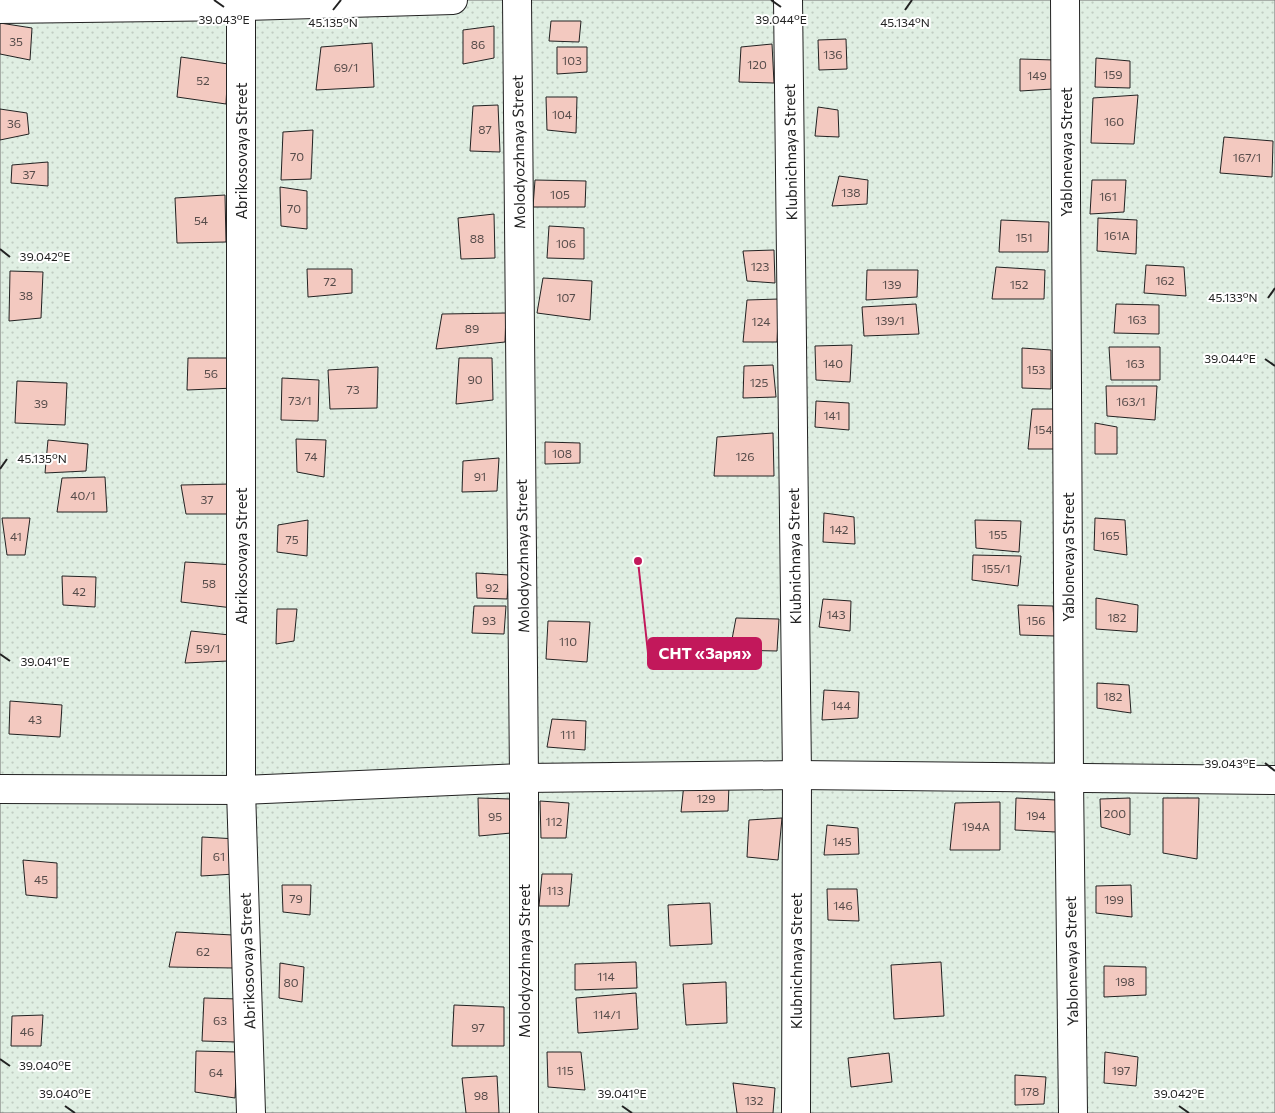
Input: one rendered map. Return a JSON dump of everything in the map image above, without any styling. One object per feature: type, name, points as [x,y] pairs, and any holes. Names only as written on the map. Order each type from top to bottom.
[{"type":"street","points":[[0,9],[453,0]]},
{"type":"street","name":"Molodyozhnaya Street","points":[[517,0],[524,778],[524,1113]]},
{"type":"street","name":"Klubnichnaya Street","points":[[788,0],[797,775],[796,1113]]},
{"type":"street","name":"Yablonevaya Street","points":[[1065,0],[1069,779],[1073,1113]]},
{"type":"street","name":"Abrikosovaya Street","points":[[242,3],[241,790],[251,1113]]},
{"type":"street","points":[[0,789],[241,790],[524,778],[797,775],[1275,780]]},
{"type":"green space","points":[[0,0],[1275,0],[1275,1113],[0,1113]]},
{"type":"building","points":[[551,21],[581,21],[579,42],[549,41]]},
{"type":"building","points":[[0,23],[32,28],[30,60],[0,54]]},
{"type":"building","points":[[494,26],[494,58],[463,64],[463,30]]},
{"type":"building","points":[[846,39],[847,69],[819,70],[818,40]]},
{"type":"building","points":[[372,43],[374,87],[316,90],[321,47]]},
{"type":"building","points":[[772,44],[774,83],[739,82],[741,47]]},
{"type":"building","points":[[557,47],[587,47],[587,72],[557,74]]},
{"type":"building","points":[[181,57],[228,64],[226,104],[177,97]]},
{"type":"building","points":[[1096,58],[1130,61],[1130,88],[1095,87]]},
{"type":"building","points":[[1020,59],[1055,60],[1053,89],[1020,91]]},
{"type":"building","points":[[1138,95],[1134,144],[1091,143],[1093,98]]},
{"type":"building","points":[[546,97],[577,97],[576,133],[547,130]]},
{"type":"building","points":[[498,105],[500,152],[470,151],[473,106]]},
{"type":"building","points":[[818,107],[838,110],[839,137],[815,136]]},
{"type":"building","points":[[0,109],[27,113],[29,134],[0,140]]},
{"type":"building","points":[[313,130],[311,179],[281,180],[283,132]]},
{"type":"building","points":[[1224,137],[1273,141],[1272,177],[1220,173]]},
{"type":"building","points":[[48,162],[48,186],[11,183],[12,165]]},
{"type":"building","points":[[839,176],[868,180],[867,204],[832,206]]},
{"type":"building","points":[[535,180],[586,181],[585,207],[533,207]]},
{"type":"building","points":[[1092,180],[1126,180],[1124,212],[1090,214]]},
{"type":"building","points":[[280,187],[307,191],[307,229],[281,226]]},
{"type":"building","points":[[225,195],[226,242],[177,243],[175,198]]},
{"type":"building","points":[[494,214],[495,258],[461,259],[458,218]]},
{"type":"building","points":[[1098,218],[1137,220],[1136,254],[1097,251]]},
{"type":"building","points":[[1001,220],[1049,222],[1048,252],[999,252]]},
{"type":"building","points":[[549,226],[584,228],[584,259],[547,258]]},
{"type":"building","points":[[774,250],[775,283],[747,281],[743,251]]},
{"type":"building","points":[[1146,265],[1184,267],[1186,296],[1144,293]]},
{"type":"building","points":[[996,267],[1045,270],[1044,299],[992,299]]},
{"type":"building","points":[[307,269],[352,269],[352,293],[308,297]]},
{"type":"building","points":[[867,270],[918,270],[917,297],[866,300]]},
{"type":"building","points":[[10,271],[43,272],[41,318],[9,321]]},
{"type":"building","points":[[543,278],[592,281],[590,320],[537,313]]},
{"type":"building","points":[[779,299],[777,342],[743,342],[747,300]]},
{"type":"building","points":[[916,304],[919,334],[864,336],[862,307]]},
{"type":"building","points":[[1116,304],[1159,305],[1159,334],[1114,333]]},
{"type":"building","points":[[506,313],[505,342],[436,349],[442,314]]},
{"type":"building","points":[[852,345],[850,382],[816,380],[815,346]]},
{"type":"building","points":[[1109,347],[1160,347],[1160,380],[1111,380]]},
{"type":"building","points":[[1022,348],[1051,350],[1051,389],[1022,388]]},
{"type":"building","points":[[188,358],[234,358],[235,388],[187,390]]},
{"type":"building","points":[[459,358],[492,358],[493,400],[456,404]]},
{"type":"building","points":[[773,365],[776,397],[743,398],[744,366]]},
{"type":"building","points":[[378,367],[377,408],[330,409],[328,370]]},
{"type":"building","points":[[282,378],[319,380],[318,421],[281,420]]},
{"type":"building","points":[[17,381],[67,383],[65,425],[15,423]]},
{"type":"building","points":[[1106,386],[1157,386],[1155,420],[1107,416]]},
{"type":"building","points":[[816,401],[849,403],[849,430],[815,427]]},
{"type":"building","points":[[1032,409],[1057,409],[1056,449],[1028,449]]},
{"type":"building","points":[[1095,423],[1117,427],[1117,454],[1095,454]]},
{"type":"building","points":[[773,433],[774,476],[714,476],[717,437]]},
{"type":"building","points":[[296,439],[326,440],[324,477],[297,472]]},
{"type":"building","points":[[48,440],[88,444],[86,471],[45,473]]},
{"type":"building","points":[[545,442],[580,443],[580,463],[545,464]]},
{"type":"building","points":[[499,458],[497,491],[462,492],[463,461]]},
{"type":"building","points":[[105,477],[107,512],[57,512],[62,478]]},
{"type":"building","points":[[230,484],[229,514],[186,514],[181,485]]},
{"type":"building","points":[[824,513],[854,517],[855,544],[823,542]]},
{"type":"building","points":[[2,518],[30,518],[25,555],[7,555]]},
{"type":"building","points":[[1095,518],[1125,520],[1127,555],[1094,550]]},
{"type":"building","points":[[308,520],[307,556],[277,552],[278,525]]},
{"type":"building","points":[[975,520],[1021,521],[1019,552],[976,548]]},
{"type":"building","points":[[973,555],[1021,556],[1018,586],[972,580]]},
{"type":"building","points":[[185,562],[236,565],[233,608],[181,602]]},
{"type":"building","points":[[476,573],[509,575],[507,599],[477,598]]},
{"type":"building","points":[[62,576],[96,577],[95,607],[63,605]]},
{"type":"building","points":[[1096,598],[1138,605],[1137,632],[1096,629]]},
{"type":"building","points":[[823,599],[851,601],[850,631],[819,627]]},
{"type":"building","points":[[1018,605],[1053,606],[1055,636],[1020,635]]},
{"type":"building","points":[[474,606],[506,606],[504,634],[472,633]]},
{"type":"building","points":[[277,609],[297,609],[294,641],[276,644]]},
{"type":"building","points":[[736,618],[779,619],[777,651],[730,650]]},
{"type":"building","points":[[548,621],[590,622],[587,662],[546,659]]},
{"type":"building","points":[[191,631],[230,635],[228,661],[185,663]]},
{"type":"building","points":[[1097,683],[1129,685],[1131,713],[1097,708]]},
{"type":"building","points":[[824,690],[859,692],[858,718],[822,720]]},
{"type":"building","points":[[10,701],[62,705],[60,737],[9,734]]},
{"type":"building","points":[[552,719],[586,721],[585,750],[547,747]]},
{"type":"building","points":[[684,784],[729,785],[728,811],[681,812]]},
{"type":"building","points":[[478,798],[511,799],[511,833],[479,836]]},
{"type":"building","points":[[1016,798],[1056,800],[1056,832],[1015,830]]},
{"type":"building","points":[[1130,798],[1130,835],[1101,827],[1100,799]]},
{"type":"building","points":[[1163,798],[1199,798],[1197,859],[1163,853]]},
{"type":"building","points":[[540,801],[569,803],[566,838],[541,838]]},
{"type":"building","points":[[1000,802],[1000,850],[950,850],[955,803]]},
{"type":"building","points":[[782,818],[778,860],[747,857],[749,820]]},
{"type":"building","points":[[827,825],[858,828],[859,854],[824,855]]},
{"type":"building","points":[[202,837],[237,839],[235,874],[201,876]]},
{"type":"building","points":[[23,860],[57,863],[57,898],[26,895]]},
{"type":"building","points":[[542,874],[572,874],[569,906],[539,906]]},
{"type":"building","points":[[282,885],[311,885],[310,915],[283,912]]},
{"type":"building","points":[[1131,885],[1132,917],[1096,913],[1096,886]]},
{"type":"building","points":[[827,889],[857,889],[859,921],[828,920]]},
{"type":"building","points":[[710,903],[712,944],[670,946],[668,905]]},
{"type":"building","points":[[176,932],[233,935],[234,968],[169,967]]},
{"type":"building","points":[[636,962],[637,988],[575,990],[575,964]]},
{"type":"building","points":[[941,962],[944,1016],[894,1019],[891,965]]},
{"type":"building","points":[[280,963],[304,967],[302,1002],[279,998]]},
{"type":"building","points":[[1104,966],[1146,967],[1146,995],[1104,997]]},
{"type":"building","points":[[726,982],[727,1023],[686,1025],[683,984]]},
{"type":"building","points":[[636,993],[638,1029],[578,1033],[576,998]]},
{"type":"building","points":[[204,998],[239,999],[236,1042],[202,1041]]},
{"type":"building","points":[[454,1005],[504,1007],[504,1046],[452,1046]]},
{"type":"building","points":[[43,1015],[41,1046],[11,1046],[12,1016]]},
{"type":"building","points":[[196,1051],[237,1052],[235,1098],[195,1092]]},
{"type":"building","points":[[547,1052],[581,1052],[585,1090],[548,1087]]},
{"type":"building","points":[[1105,1052],[1138,1057],[1136,1086],[1104,1083]]},
{"type":"building","points":[[889,1053],[892,1082],[851,1087],[848,1058]]},
{"type":"building","points":[[1015,1075],[1046,1077],[1044,1104],[1015,1105]]},
{"type":"building","points":[[497,1076],[499,1113],[466,1113],[462,1078]]},
{"type":"building","points":[[733,1083],[775,1088],[773,1113],[737,1113]]},
{"type":"place","name":"СНТ «Заря»","points":[[638,561]]}]
